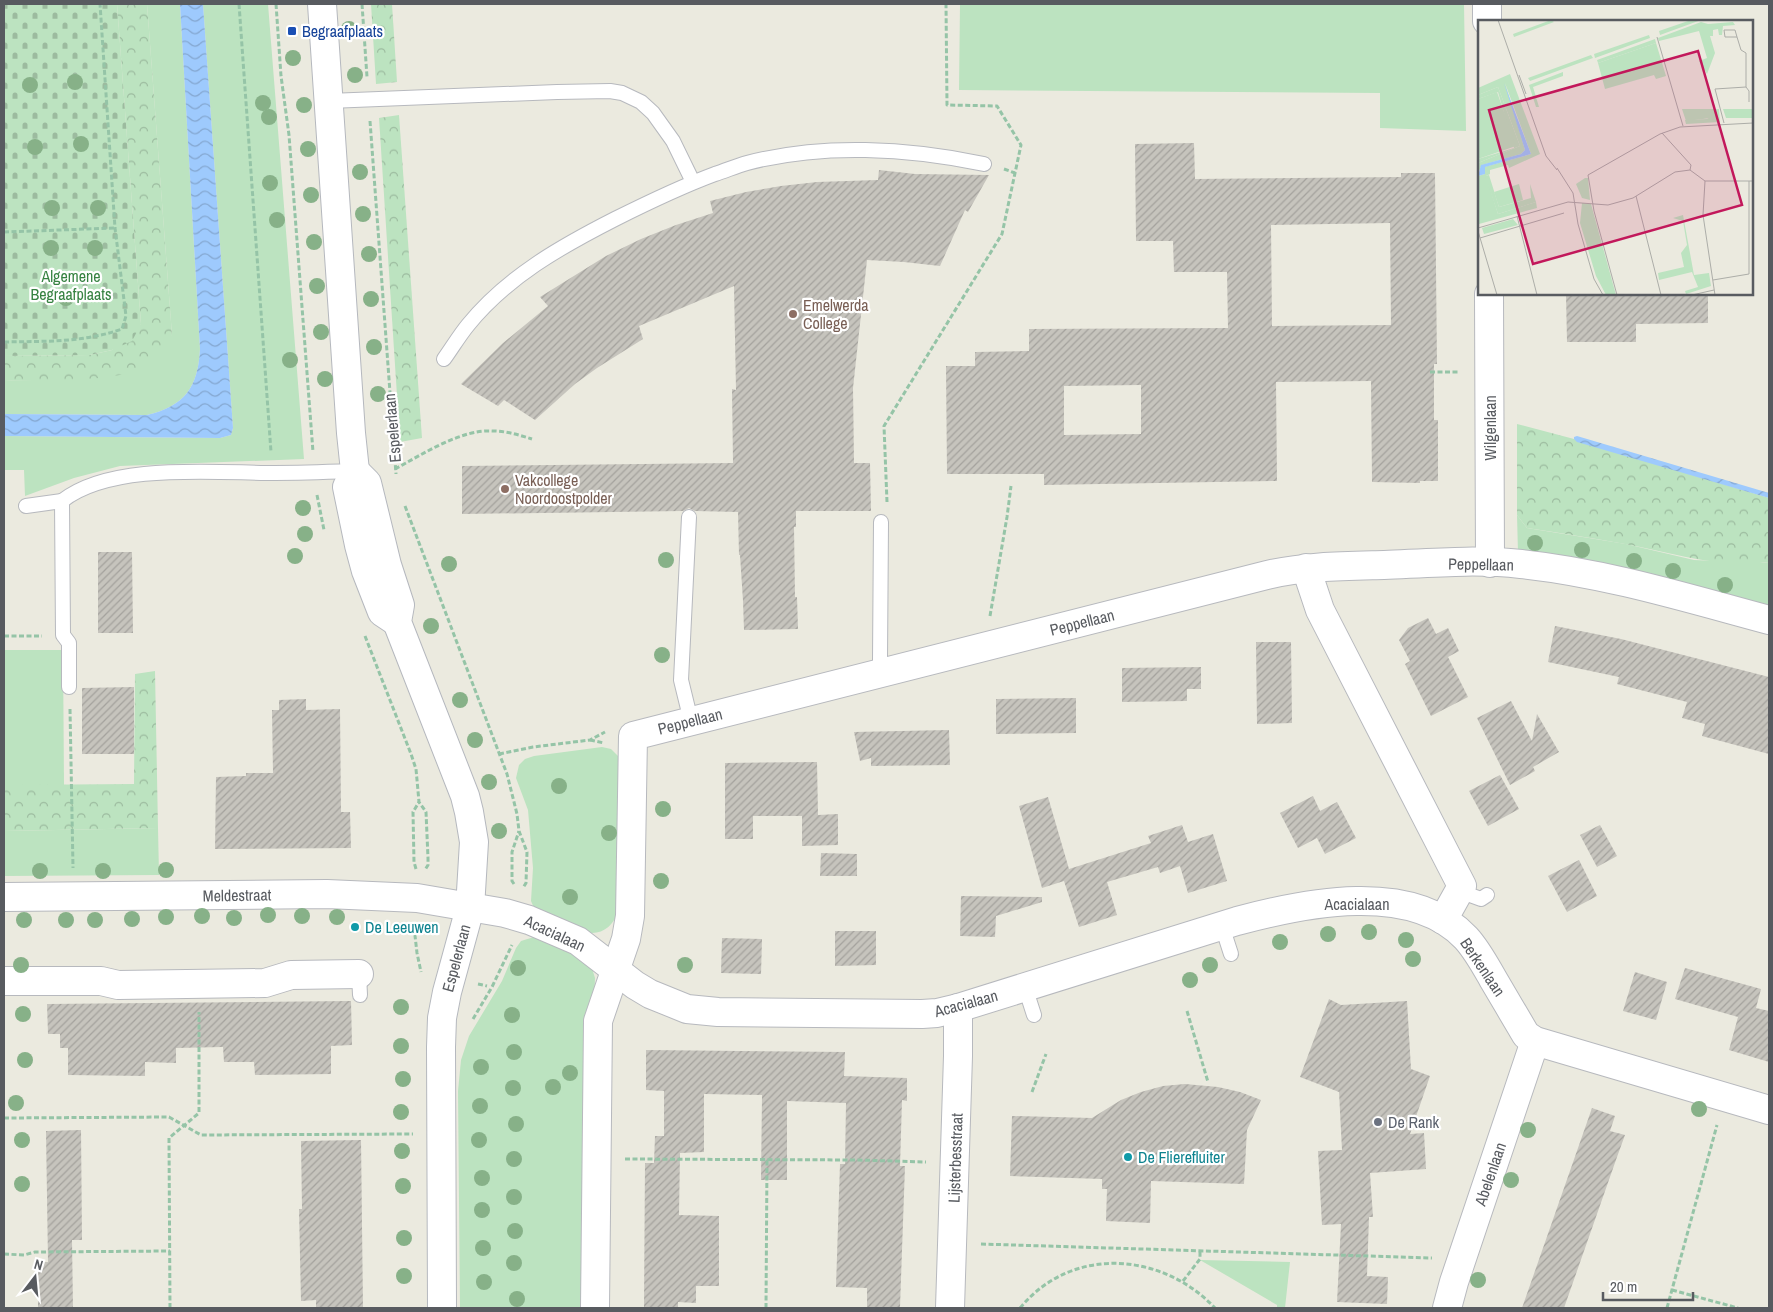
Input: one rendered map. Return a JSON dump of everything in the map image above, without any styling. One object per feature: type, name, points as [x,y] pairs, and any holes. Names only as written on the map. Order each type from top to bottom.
[{"type":"street","name":"Espelerlaan","points":[[322,4],[355,471],[348,487],[366,571],[382,612],[397,622],[465,796],[474,842],[470,908],[447,992],[442,1018],[440,1091],[442,1308]]},
{"type":"street","points":[[1486,4],[1487,20]]},
{"type":"street","name":"Wilgenlaan","points":[[1489,295],[1490,563]]},
{"type":"street","name":"Peppellaan","points":[[616,970],[626,939],[630,916],[633,736],[1267,575],[1306,568],[1464,562],[1529,565],[1609,578],[1769,620]]},
{"type":"street","points":[[1306,568],[1320,610],[1462,886],[1443,920]]},
{"type":"street","name":"Meldestraat","points":[[4,897],[360,894],[417,898],[470,908]]},
{"type":"street","name":"Acacialaan","points":[[470,908],[519,916],[558,932],[588,948],[635,985],[650,994],[680,1007],[702,1012],[937,1013],[1271,912],[1321,904],[1346,902],[1401,904],[1425,911],[1443,920]]},
{"type":"street","name":"Berkenlaan","points":[[1443,920],[1458,931],[1473,946],[1526,1035],[1535,1041]]},
{"type":"street","points":[[595,1308],[598,1021],[616,970]]},
{"type":"street","points":[[4,981],[101,981],[118,985],[265,983],[291,975],[360,984]]},
{"type":"street","name":"Lijsterbesstraat","points":[[950,1308],[958,1008]]},
{"type":"street","points":[[1535,1041],[1769,1110]]},
{"type":"street","name":"Abelenlaan","points":[[1447,1308],[1535,1041]]},
{"type":"lane","points":[[328,101],[557,92],[610,91],[622,93],[641,102],[659,120],[673,141],[693,182]]},
{"type":"lane","points":[[444,359],[469,324],[492,300],[513,280],[543,258],[580,236],[693,182],[746,163],[789,154],[833,151],[924,154],[984,164]]},
{"type":"lane","points":[[26,506],[62,501],[70,495],[113,479],[147,473],[314,473],[355,471]]},
{"type":"lane","points":[[62,501],[63,635],[69,643],[69,687]]},
{"type":"lane","points":[[688,517],[681,680],[691,721]]},
{"type":"lane","points":[[881,522],[880,660],[883,672]]},
{"type":"lane","points":[[1459,891],[1481,899],[1487,895]]},
{"type":"lane","points":[[1222,926],[1231,954]]},
{"type":"lane","points":[[1024,987],[1034,1015]]},
{"type":"path","points":[[4,342],[71,341],[104,335],[122,329],[126,316],[115,228],[100,4]]},
{"type":"path","points":[[239,4],[271,452]]},
{"type":"path","points":[[276,4],[281,76],[289,135],[314,473]]},
{"type":"path","name":"Espelerlaan","points":[[362,4],[397,481]]},
{"type":"path","points":[[881,522],[887,514],[884,426],[1002,234],[1021,145],[997,106],[947,105],[946,4]]},
{"type":"path","points":[[1005,169],[1015,172]]},
{"type":"path","points":[[4,232],[115,228]]},
{"type":"path","points":[[1430,372],[1467,372]]},
{"type":"path","points":[[395,469],[436,447],[470,434],[494,431],[532,439]]},
{"type":"path","points":[[990,618],[1011,486]]},
{"type":"path","points":[[404,504],[507,774],[518,814],[520,831],[527,852],[526,883]]},
{"type":"path","points":[[4,636],[51,636]]},
{"type":"path","points":[[69,687],[73,875]]},
{"type":"path","points":[[590,740],[604,732]]},
{"type":"path","points":[[499,754],[533,747],[590,740],[605,744]]},
{"type":"path","points":[[414,862],[413,812],[419,802],[426,812],[428,865]]},
{"type":"path","points":[[512,881],[512,852],[520,831]]},
{"type":"path","points":[[414,923],[417,953],[422,974]]},
{"type":"path","points":[[492,987],[515,937]]},
{"type":"path","points":[[170,1308],[168,1138],[199,1112],[199,984]]},
{"type":"path","points":[[1187,1011],[1208,1082]]},
{"type":"path","points":[[1032,1092],[1046,1054]]},
{"type":"path","points":[[4,1118],[169,1118],[201,1135],[410,1134]]},
{"type":"path","points":[[1667,1308],[1717,1125]]},
{"type":"path","points":[[619,1159],[926,1162]]},
{"type":"path","points":[[766,1160],[766,1308]]},
{"type":"path","points":[[981,1244],[1422,1258]]},
{"type":"path","points":[[4,1254],[170,1251]]},
{"type":"path","points":[[1183,1281],[1200,1259],[1200,1251]]},
{"type":"path","points":[[1020,1308],[1036,1292],[1067,1273],[1102,1264],[1120,1263],[1138,1264],[1183,1281],[1216,1308]]},
{"type":"path","points":[[1672,1290],[1738,1308]]},
{"type":"green space","name":"Algemene Begraafplaats","points":[[4,4],[117,4],[141,324],[132,341],[112,350],[90,355],[4,356]]},
{"type":"green space","points":[[117,4],[147,4],[172,335],[165,349],[155,361],[146,367],[132,372],[116,376],[77,380],[4,381],[4,356],[90,355],[112,350],[141,324]]},
{"type":"green space","points":[[147,4],[180,4],[200,349],[196,374],[187,393],[180,400],[160,411],[147,415],[4,414],[4,381],[92,378],[172,335]]},
{"type":"green space","points":[[203,4],[268,4],[304,459],[120,466],[74,478],[25,496],[24,470],[4,470],[4,436],[220,438],[231,435],[233,428]]},
{"type":"green space","points":[[371,4],[392,4],[397,82],[376,84]]},
{"type":"green space","points":[[960,4],[1464,4],[1466,131],[1380,128],[1380,93],[959,90]]},
{"type":"green space","points":[[399,115],[422,438],[400,442],[379,118]]},
{"type":"green space","points":[[1517,424],[1574,439],[1769,498],[1769,562],[1751,564],[1715,562],[1613,542],[1527,528],[1517,515]]},
{"type":"green space","points":[[1517,515],[1527,528],[1626,544],[1694,560],[1769,562],[1769,608],[1518,553]]},
{"type":"green space","points":[[4,650],[63,650],[64,785],[4,785]]},
{"type":"green space","points":[[155,671],[158,828],[4,831],[4,785],[134,784],[135,674]]},
{"type":"green space","points":[[602,747],[611,749],[619,757],[618,913],[608,927],[597,933],[592,933],[534,908],[531,901],[533,868],[528,810],[516,778],[519,765],[525,759],[534,756]]},
{"type":"green space","points":[[158,828],[159,875],[4,876],[4,831]]},
{"type":"green space","points":[[534,937],[579,956],[591,965],[595,978],[584,1308],[460,1308],[458,1091],[461,1060],[469,1036],[502,981],[516,948],[521,941]]},
{"type":"green space","points":[[1200,1260],[1290,1262],[1285,1308],[1277,1308],[1277,1305]]},
{"type":"water","points":[[180,4],[203,4],[233,428],[231,435],[220,438],[4,436],[4,414],[147,415],[171,406],[180,400],[192,384],[199,362],[200,349]]},
{"type":"water","points":[[1577,436],[1769,493],[1769,498],[1577,442],[1574,437]]},
{"type":"building","points":[[1194,143],[1195,179],[1401,177],[1401,173],[1435,173],[1437,364],[1434,364],[1434,420],[1438,420],[1438,481],[1420,481],[1420,483],[1372,482],[1371,381],[1276,382],[1277,481],[1044,485],[1044,474],[947,474],[946,366],[975,366],[975,352],[1029,351],[1029,329],[1228,328],[1227,272],[1174,272],[1173,241],[1136,241],[1135,144]],"holes":[[[1390,223],[1391,325],[1272,326],[1271,225]],[[1141,385],[1141,434],[1064,435],[1064,386]]]},
{"type":"building","points":[[879,170],[915,174],[989,175],[968,212],[965,210],[940,266],[867,260],[853,388],[854,463],[870,463],[871,511],[796,511],[796,527],[794,527],[795,597],[797,597],[798,629],[744,630],[738,512],[695,511],[689,508],[683,511],[462,514],[462,466],[733,463],[732,389],[736,390],[734,286],[639,326],[643,339],[575,384],[535,420],[504,400],[498,406],[461,384],[503,343],[548,306],[540,297],[606,256],[641,239],[713,213],[710,201],[781,186],[817,182],[878,180]]},
{"type":"building","points":[[1566,295],[1708,295],[1708,323],[1636,324],[1636,342],[1567,342]]},
{"type":"building","points":[[98,552],[132,552],[133,633],[98,633]]},
{"type":"building","points":[[1428,618],[1436,634],[1448,628],[1459,651],[1448,657],[1468,697],[1431,716],[1405,664],[1410,661],[1399,640],[1408,628]]},
{"type":"building","points":[[1555,626],[1621,639],[1769,677],[1769,754],[1702,736],[1705,724],[1682,718],[1687,702],[1617,684],[1619,677],[1548,662]]},
{"type":"building","points":[[1256,642],[1291,642],[1292,723],[1257,724]]},
{"type":"building","points":[[1201,667],[1201,689],[1187,689],[1187,701],[1122,702],[1122,668]]},
{"type":"building","points":[[134,687],[134,754],[82,754],[82,688]]},
{"type":"building","points":[[1076,698],[1076,733],[996,734],[996,699]]},
{"type":"building","points":[[306,699],[306,710],[340,709],[341,812],[350,812],[351,848],[215,849],[216,777],[246,776],[246,773],[273,773],[272,710],[279,710],[279,700]]},
{"type":"building","points":[[1511,701],[1532,741],[1537,714],[1559,752],[1533,767],[1535,771],[1510,785],[1477,718]]},
{"type":"building","points":[[949,730],[950,765],[871,766],[871,758],[860,761],[854,732]]},
{"type":"building","points":[[817,762],[818,815],[838,814],[838,845],[802,846],[802,816],[753,816],[753,839],[725,839],[725,763]]},
{"type":"building","points":[[1500,775],[1519,809],[1488,826],[1469,791]]},
{"type":"building","points":[[1313,796],[1320,811],[1337,802],[1356,838],[1325,854],[1317,838],[1298,848],[1280,813]]},
{"type":"building","points":[[1048,797],[1069,869],[1151,843],[1148,836],[1182,825],[1188,842],[1213,834],[1227,881],[1188,893],[1180,866],[1160,873],[1158,867],[1107,882],[1117,915],[1079,927],[1064,881],[1042,888],[1019,806]]},
{"type":"building","points":[[1600,825],[1617,856],[1597,867],[1580,835]]},
{"type":"building","points":[[821,853],[857,854],[857,876],[820,876]]},
{"type":"building","points":[[1579,860],[1597,896],[1567,912],[1548,876]]},
{"type":"building","points":[[961,896],[1042,897],[1042,902],[996,916],[995,937],[960,936]]},
{"type":"building","points":[[835,931],[876,931],[876,965],[835,966]]},
{"type":"building","points":[[722,938],[762,939],[761,974],[721,973]]},
{"type":"building","points":[[1685,968],[1761,989],[1756,1008],[1769,1011],[1769,1062],[1729,1050],[1738,1017],[1675,999]]},
{"type":"building","points":[[1635,972],[1667,982],[1656,1020],[1623,1011]]},
{"type":"building","name":"De Rank","points":[[1329,999],[1341,1005],[1407,1001],[1411,1069],[1430,1076],[1410,1134],[1424,1133],[1426,1169],[1370,1173],[1373,1217],[1369,1217],[1367,1276],[1388,1277],[1387,1304],[1337,1302],[1341,1224],[1322,1225],[1318,1151],[1342,1150],[1339,1092],[1300,1077]]},
{"type":"building","points":[[351,1001],[352,1045],[331,1046],[331,1074],[255,1075],[254,1062],[224,1062],[223,1047],[176,1048],[176,1063],[145,1062],[145,1076],[68,1075],[68,1048],[60,1048],[60,1034],[48,1034],[47,1004]]},
{"type":"building","points":[[646,1050],[845,1052],[844,1076],[907,1078],[907,1101],[902,1100],[900,1166],[905,1166],[900,1307],[867,1307],[867,1288],[836,1287],[840,1164],[845,1164],[846,1103],[787,1101],[787,1180],[761,1180],[762,1095],[704,1094],[704,1152],[680,1153],[679,1215],[719,1216],[719,1286],[696,1286],[696,1303],[678,1302],[678,1308],[644,1308],[645,1163],[654,1163],[655,1136],[664,1136],[664,1091],[646,1090]]},
{"type":"building","name":"De Flierefluiter","points":[[1185,1084],[1218,1087],[1240,1092],[1261,1100],[1247,1130],[1244,1184],[1151,1181],[1150,1223],[1106,1221],[1107,1189],[1102,1189],[1102,1179],[1010,1176],[1012,1116],[1092,1118],[1121,1100],[1141,1092],[1163,1086]]},
{"type":"building","points":[[1592,1108],[1615,1116],[1610,1131],[1625,1135],[1564,1308],[1522,1308]]},
{"type":"building","points":[[81,1130],[82,1240],[72,1240],[73,1308],[38,1308],[38,1262],[48,1262],[46,1131]]},
{"type":"building","points":[[361,1140],[363,1308],[316,1307],[316,1300],[301,1301],[299,1209],[302,1209],[301,1141]]},
{"type":"place","name":"Begraafplaats","points":[[292,31]]},
{"type":"place","name":"Emelwerda College","points":[[793,314]]},
{"type":"place","name":"Vakcollege Noordoostpolder","points":[[505,489]]},
{"type":"place","name":"De Leeuwen","points":[[355,927]]},
{"type":"place","name":"De Rank","points":[[1378,1122]]},
{"type":"place","name":"De Flierefluiter","points":[[1128,1157]]}]
